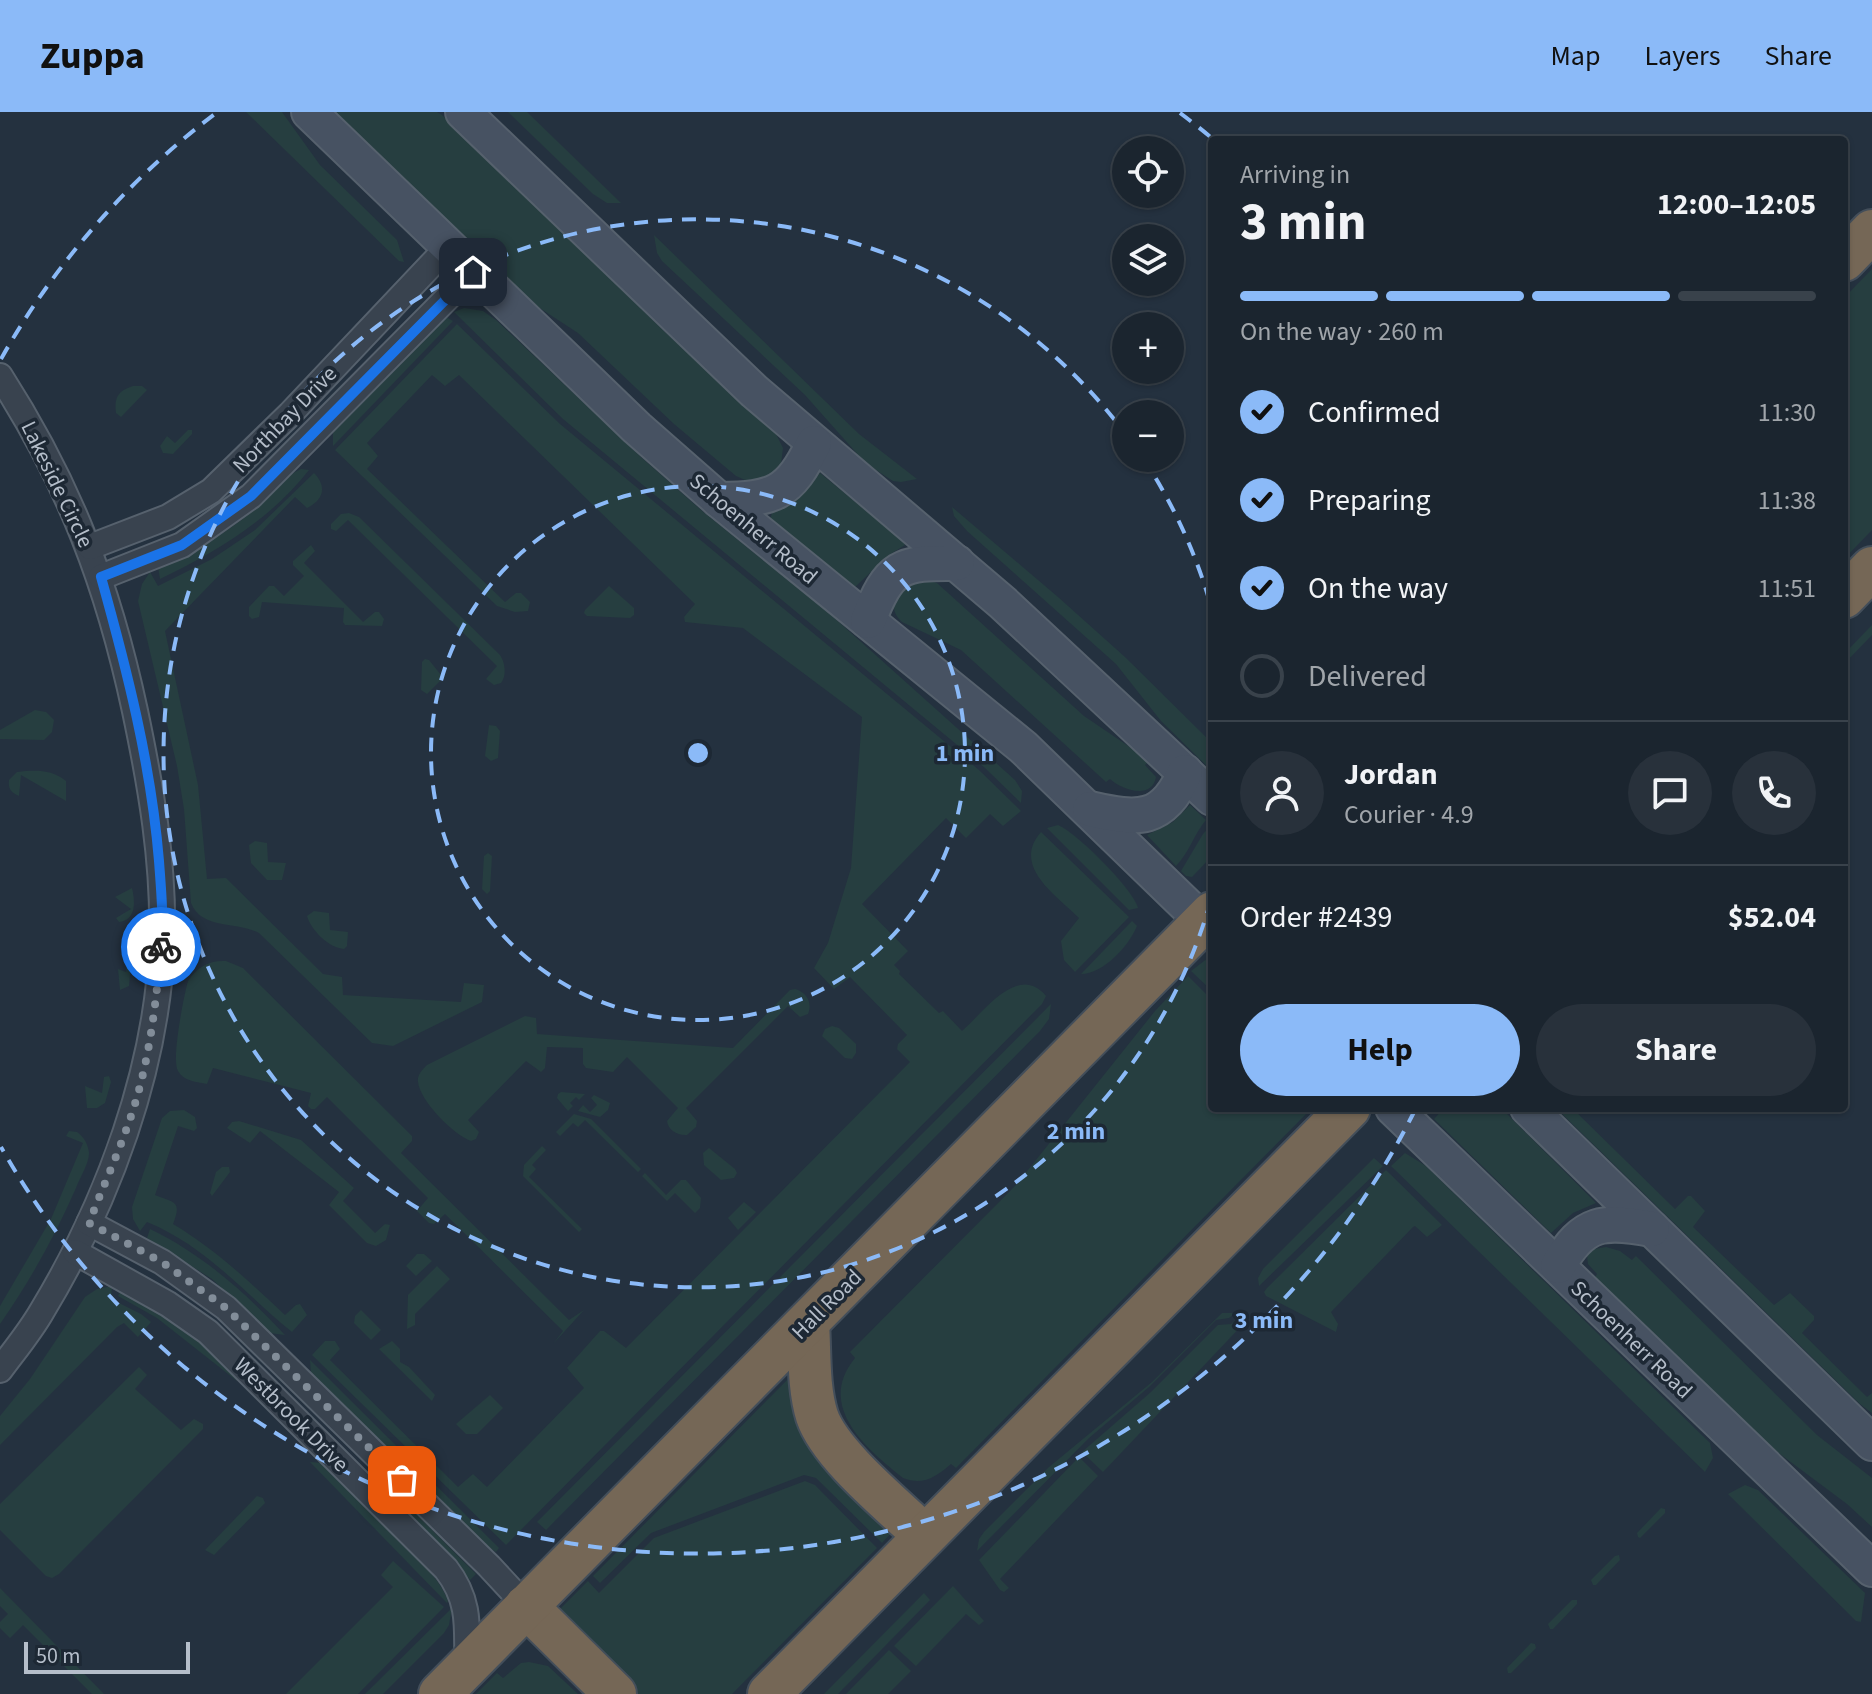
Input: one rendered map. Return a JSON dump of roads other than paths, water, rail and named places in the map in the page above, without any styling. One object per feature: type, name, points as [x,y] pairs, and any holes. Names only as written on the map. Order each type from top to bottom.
[{"type":"highway","points":[[1848,256],[1872,231]]},
{"type":"highway","points":[[1848,593],[1872,568]]},
{"type":"highway","name":"Hall Road","points":[[453,1680],[1208,922]]},
{"type":"highway","points":[[769,1694],[1345,1112]]},
{"type":"highway","points":[[808,1323],[814,1402],[824,1432],[847,1460],[925,1536]]},
{"type":"highway","points":[[526,1606],[615,1694]]},
{"type":"main road","name":"Schoenherr Road","points":[[309,112],[627,420],[719,500],[998,725],[1208,920]]},
{"type":"main road","points":[[463,112],[709,349],[814,443],[957,563],[1100,691],[1208,794]]},
{"type":"main road","points":[[719,500],[752,500],[768,497],[782,489],[805,461],[814,443]]},
{"type":"main road","points":[[868,621],[881,590],[897,572],[919,562],[957,563]]},
{"type":"main road","points":[[1090,809],[1122,816],[1158,810],[1170,801],[1185,772]]},
{"type":"main road","name":"Schoenherr Road","points":[[1397,1112],[1872,1569]]},
{"type":"main road","points":[[1532,1112],[1872,1443]]},
{"type":"main road","points":[[1558,1266],[1568,1247],[1582,1232],[1603,1224],[1623,1223],[1652,1229]]},
{"type":"street","name":"Northbay Drive","points":[[90,547],[168,517],[211,491],[290,414],[448,247]]},
{"type":"street","name":"Northbay Drive","points":[[101,577],[182,545],[251,496],[473,272]]},
{"type":"street","name":"Lakeside Circle","points":[[0,376],[40,440],[101,577],[128,677],[155,809],[162,941],[141,1084],[126,1130],[75,1252],[41,1313],[0,1370]]},
{"type":"street","name":"Westbrook Drive","points":[[89,1223],[162,1262],[226,1308],[456,1533],[526,1606]]},
{"type":"street","name":"Westbrook Drive","points":[[75,1252],[168,1304],[208,1332],[446,1569],[456,1582],[465,1605],[453,1680]]}]
